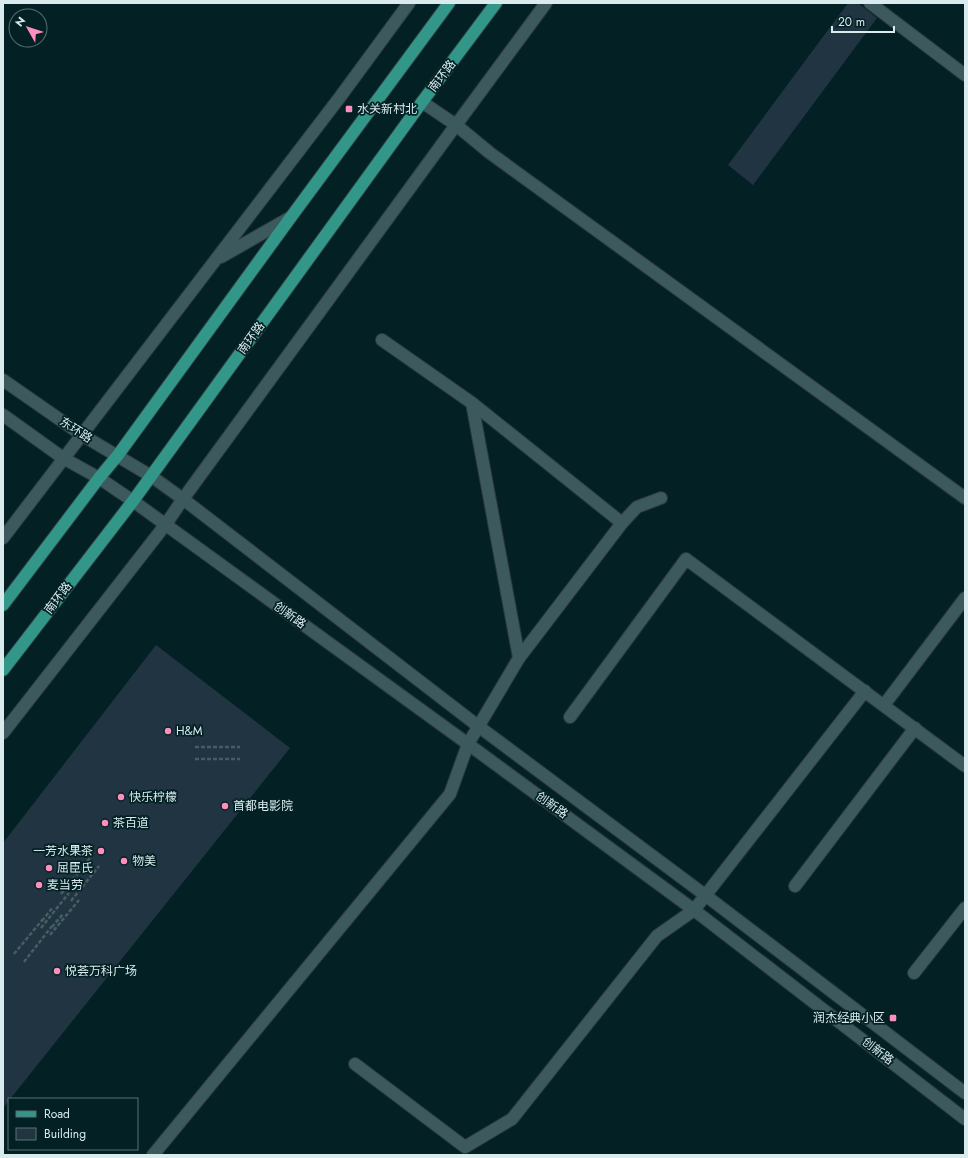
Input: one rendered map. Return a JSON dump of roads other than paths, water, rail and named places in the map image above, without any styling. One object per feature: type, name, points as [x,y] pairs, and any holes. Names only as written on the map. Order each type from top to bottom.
[{"type":"main road","points":[[3,605],[118,455],[449,3]]},
{"type":"main road","name":"南环路","points":[[3,670],[133,501],[422,102],[496,3]]},
{"type":"street","points":[[3,538],[336,103],[409,3]]},
{"type":"street","points":[[3,733],[166,524],[546,3]]},
{"type":"street","points":[[870,3],[965,75]]},
{"type":"street","points":[[422,102],[456,125],[490,153],[965,498]]},
{"type":"street","points":[[217,259],[291,217]]},
{"type":"street","points":[[382,340],[472,403],[622,523]]},
{"type":"street","name":"东环路","points":[[3,380],[82,435],[151,476]]},
{"type":"street","points":[[472,403],[519,658]]},
{"type":"street","points":[[3,415],[63,458],[99,478],[133,501]]},
{"type":"street","name":"创新路","points":[[151,476],[478,726],[705,895],[965,1093]]},
{"type":"street","points":[[154,1155],[450,794],[468,744],[519,658],[622,523],[637,507],[661,498]]},
{"type":"street","name":"创新路","points":[[133,501],[694,910],[965,1119]]},
{"type":"street","points":[[570,717],[686,559],[965,766]]},
{"type":"street","points":[[884,705],[965,598]]},
{"type":"street","points":[[355,1064],[465,1147],[512,1119],[657,936],[694,910],[865,691]]},
{"type":"street","points":[[795,886],[915,728]]},
{"type":"street","points":[[914,973],[965,908]]},
{"type":"place","name":"水关新村北","points":[[349,109]]},
{"type":"place","name":"H&M","points":[[168,731]]},
{"type":"place","name":"快乐柠檬","points":[[121,797]]},
{"type":"place","name":"首都电影院","points":[[225,806]]},
{"type":"place","name":"茶百道","points":[[105,823]]},
{"type":"place","name":"一芳水果茶","points":[[101,851]]},
{"type":"place","name":"物美","points":[[124,861]]},
{"type":"place","name":"屈臣氏","points":[[49,868]]},
{"type":"place","name":"麦当劳","points":[[39,885]]},
{"type":"place","name":"悦荟万科广场","points":[[57,971]]},
{"type":"place","name":"润杰经典小区","points":[[893,1018]]}]
